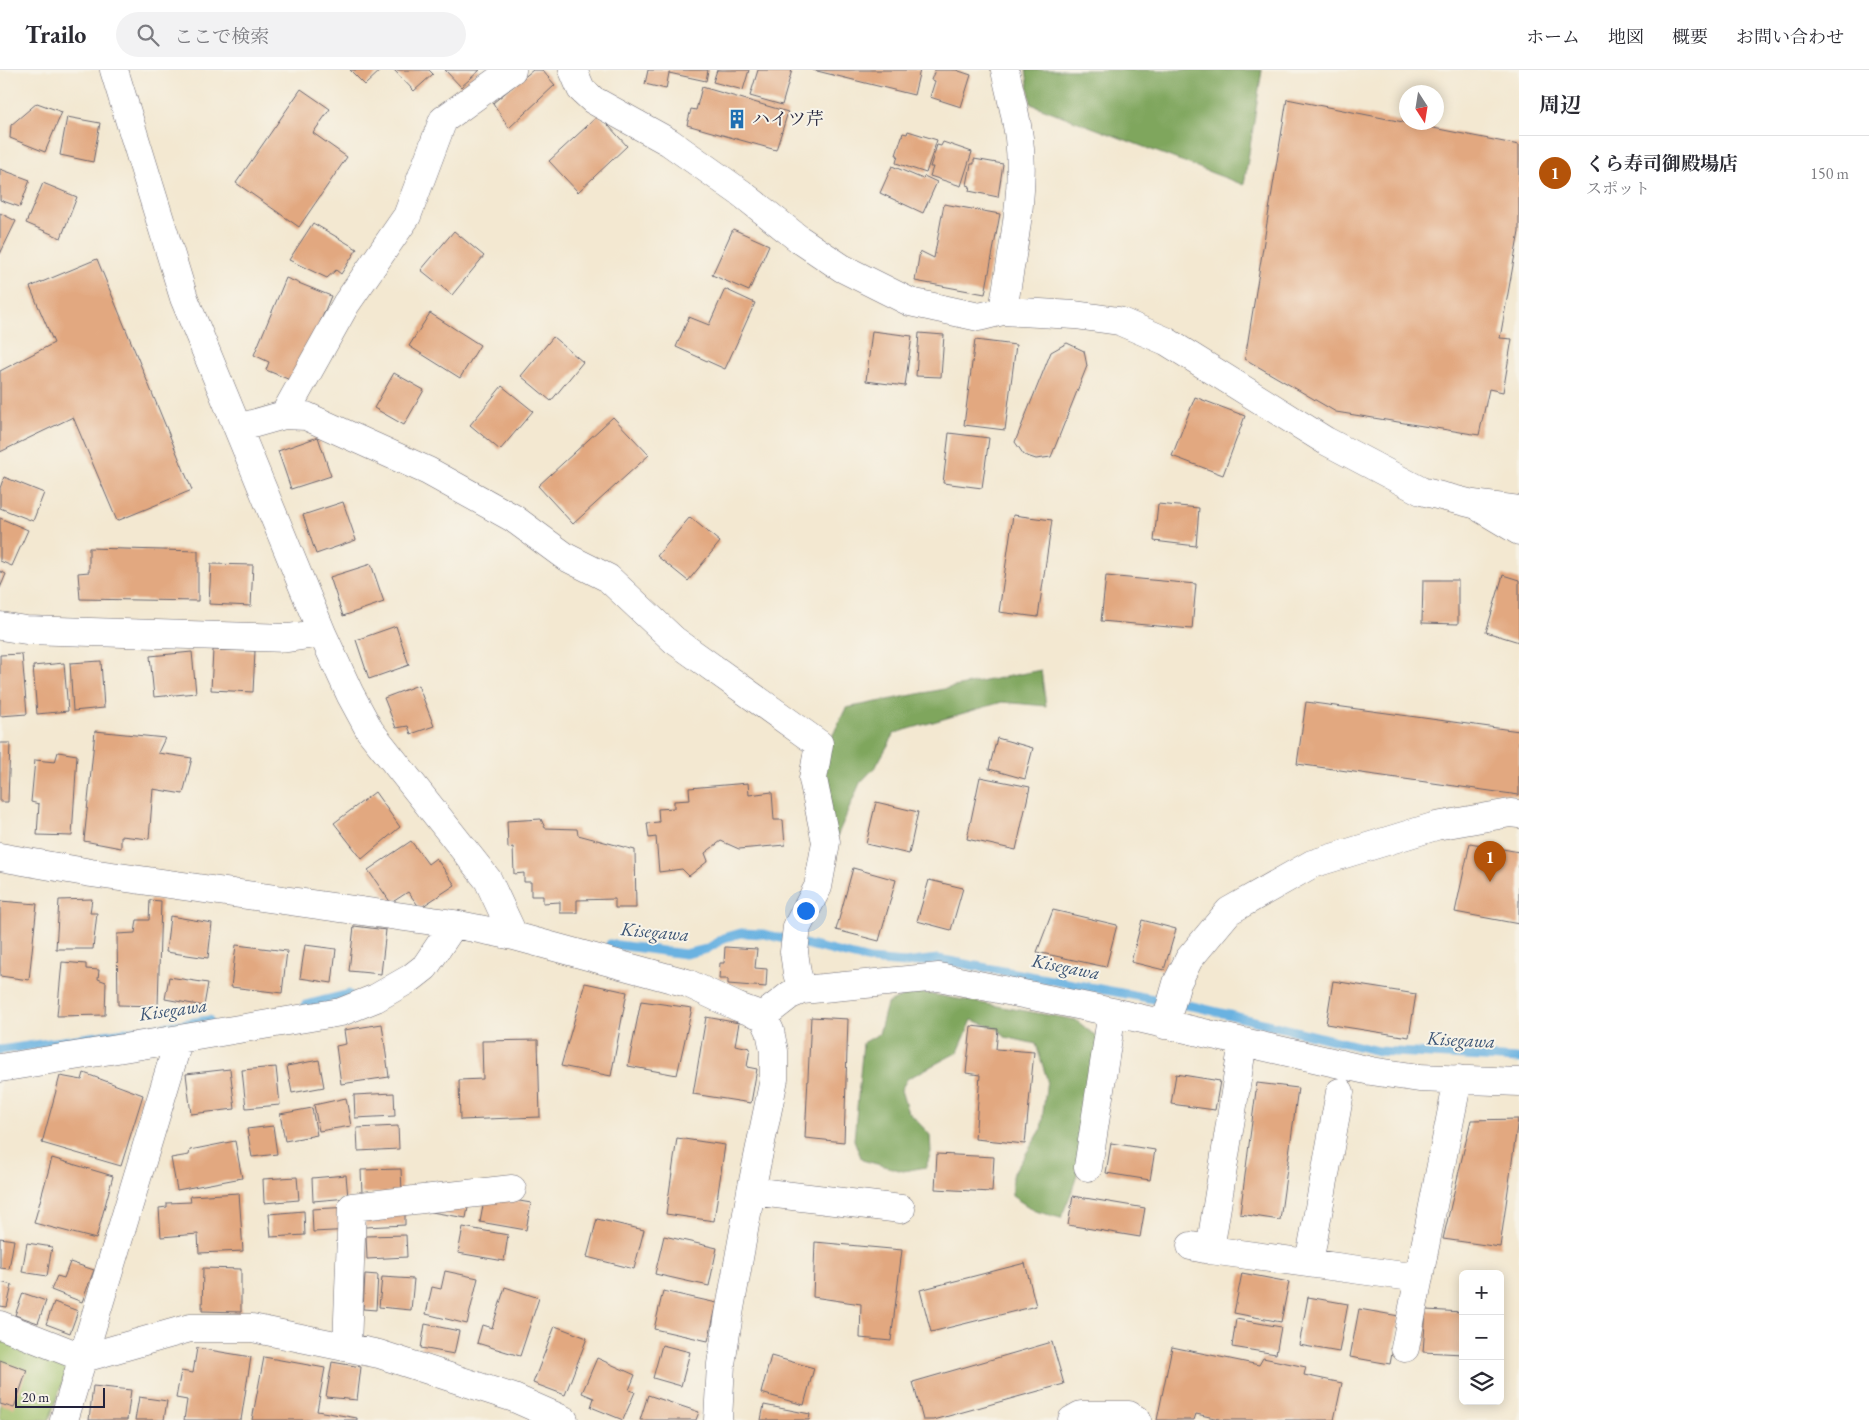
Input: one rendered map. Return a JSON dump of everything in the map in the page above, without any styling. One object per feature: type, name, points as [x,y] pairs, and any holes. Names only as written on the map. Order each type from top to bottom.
[{"type":"street","points":[[114,70],[184,298],[322,633],[350,694],[370,730],[488,880],[514,936]]},
{"type":"street","points":[[284,415],[346,304],[407,216],[443,120],[512,70]]},
{"type":"street","points":[[573,70],[582,89],[593,100],[669,142],[741,193],[799,239],[842,268],[910,302],[979,316],[1003,311],[1076,315],[1119,321],[1166,341],[1326,441],[1421,491],[1473,504],[1519,510]]},
{"type":"street","points":[[1003,311],[1019,196],[1020,166],[1019,138],[1006,70]]},
{"type":"street","points":[[238,428],[284,415],[306,416],[428,471],[513,518],[566,557],[608,578],[674,640],[819,744],[813,780],[826,842],[818,887],[797,927],[794,952],[800,982],[790,995],[763,1016]]},
{"type":"street","points":[[1473,504],[1519,531]]},
{"type":"street","points":[[0,626],[26,630],[288,638],[322,633]]},
{"type":"street","points":[[1167,1019],[1177,983],[1189,959],[1229,910],[1312,864],[1436,826],[1510,813],[1519,814]]},
{"type":"street","points":[[0,857],[91,873],[454,924],[514,936],[687,983],[738,1007],[763,1016],[770,1031],[774,1051],[774,1079],[751,1191],[721,1364],[718,1420]]},
{"type":"street","points":[[0,1068],[341,1012],[376,998],[412,978],[425,967],[454,924]]},
{"type":"street","points":[[800,982],[939,977],[1112,1012],[1167,1019],[1243,1042],[1371,1071],[1419,1078],[1519,1082]]},
{"type":"street","points":[[1088,1167],[1112,1012]]},
{"type":"street","points":[[64,1420],[179,1039]]},
{"type":"street","points":[[1243,1042],[1201,1248],[1419,1278]]},
{"type":"street","points":[[1406,1348],[1458,1079]]},
{"type":"street","points":[[1309,1263],[1340,1092]]},
{"type":"street","points":[[347,1347],[352,1207],[512,1189]]},
{"type":"street","points":[[751,1191],[901,1209]]},
{"type":"street","points":[[0,1325],[84,1358],[190,1328],[252,1328],[379,1354],[514,1398],[564,1420]]},
{"type":"street","points":[[1072,1420],[1082,1415],[1129,1415],[1137,1420]]},
{"type":"green space","points":[[1026,70],[1262,70],[1244,185],[1031,104]]},
{"type":"green space","points":[[1041,670],[1046,706],[1002,702],[895,733],[876,766],[860,783],[836,839],[822,785],[825,751],[846,708]]},
{"type":"green space","points":[[913,991],[1076,1020],[1099,1039],[1088,1138],[1072,1191],[1061,1218],[1035,1211],[1012,1196],[1012,1176],[1041,1130],[1047,1079],[1036,1044],[1005,1037],[998,1029],[972,1020],[958,1052],[907,1079],[901,1090],[907,1110],[930,1135],[931,1152],[926,1167],[903,1171],[862,1160],[854,1140],[863,1043],[879,1034],[887,1004]]},
{"type":"green space","points":[[0,1335],[70,1362],[49,1420],[0,1420]]},
{"type":"building","points":[[350,70],[381,70],[365,85]]},
{"type":"building","points":[[394,70],[429,70],[433,74],[414,91]]},
{"type":"building","points":[[445,70],[480,70],[461,87]]},
{"type":"building","points":[[533,70],[542,70],[555,85],[509,128],[493,103]]},
{"type":"building","points":[[648,70],[708,70],[706,81],[669,73],[666,89],[645,84]]},
{"type":"building","points":[[717,70],[749,70],[743,90],[713,82]]},
{"type":"building","points":[[758,70],[792,70],[782,105],[750,96]]},
{"type":"building","points":[[813,70],[920,70],[914,95]]},
{"type":"building","points":[[935,70],[956,70],[971,75],[961,107],[930,97],[935,81],[931,80]]},
{"type":"building","name":"ハイツ芹","points":[[702,87],[788,112],[776,150],[687,125],[691,109],[696,110]]},
{"type":"building","points":[[301,89],[330,109],[313,133],[347,157],[299,227],[236,183]]},
{"type":"building","points":[[1287,99],[1399,121],[1399,130],[1443,130],[1519,145],[1519,232],[1500,338],[1512,339],[1503,392],[1489,389],[1479,435],[1336,412],[1245,359]]},
{"type":"building","points":[[37,103],[62,112],[45,152],[10,138],[11,125]]},
{"type":"building","points":[[599,115],[627,146],[578,192],[549,161]]},
{"type":"building","points":[[67,117],[100,123],[93,162],[60,155]]},
{"type":"building","points":[[908,131],[937,140],[926,173],[896,163],[898,155],[896,155],[903,133],[907,134]]},
{"type":"building","points":[[943,142],[972,152],[961,186],[930,176],[933,167],[930,167],[937,145],[941,146]]},
{"type":"building","points":[[974,159],[1003,164],[998,197],[969,191],[970,186],[967,185],[971,164],[974,164]]},
{"type":"building","points":[[892,166],[923,179],[924,176],[937,182],[923,213],[880,193]]},
{"type":"building","points":[[0,169],[30,180],[20,207],[0,200]]},
{"type":"building","points":[[43,183],[77,197],[61,238],[26,223]]},
{"type":"building","points":[[944,204],[1000,214],[985,294],[915,281],[920,251],[934,258]]},
{"type":"building","points":[[0,213],[16,221],[0,254]]},
{"type":"building","points":[[313,223],[357,249],[341,274],[336,270],[327,278],[289,260]]},
{"type":"building","points":[[733,229],[769,245],[749,291],[712,275]]},
{"type":"building","points":[[454,231],[484,256],[452,295],[421,270]]},
{"type":"building","points":[[97,259],[192,490],[117,521],[73,417],[0,452],[0,371],[54,343],[30,287]]},
{"type":"building","points":[[286,278],[331,296],[295,382],[266,370],[269,362],[254,355]]},
{"type":"building","points":[[725,289],[755,303],[725,369],[676,347],[689,317],[709,325]]},
{"type":"building","points":[[430,313],[480,345],[460,378],[409,346]]},
{"type":"building","points":[[872,331],[912,336],[905,386],[866,381]]},
{"type":"building","points":[[919,333],[944,335],[941,377],[916,376]]},
{"type":"building","points":[[553,337],[583,362],[551,401],[521,376]]},
{"type":"building","points":[[975,340],[1016,345],[1005,430],[964,425]]},
{"type":"building","points":[[1067,343],[1084,351],[1087,366],[1051,457],[1036,459],[1024,455],[1015,442],[1051,352]]},
{"type":"building","points":[[394,373],[424,390],[404,425],[374,408]]},
{"type":"building","points":[[502,386],[533,411],[500,450],[470,425]]},
{"type":"building","points":[[1195,397],[1245,416],[1223,475],[1172,456]]},
{"type":"building","points":[[613,417],[649,455],[573,524],[538,486]]},
{"type":"building","points":[[949,433],[989,438],[982,488],[943,483]]},
{"type":"building","points":[[318,437],[331,476],[291,489],[278,451]]},
{"type":"building","points":[[4,477],[44,493],[33,521],[0,508],[0,488]]},
{"type":"building","points":[[343,502],[356,540],[316,554],[303,515]]},
{"type":"building","points":[[1158,504],[1199,508],[1196,546],[1154,541]]},
{"type":"building","points":[[1013,515],[1052,520],[1038,617],[999,612]]},
{"type":"building","points":[[690,517],[720,542],[688,581],[657,556]]},
{"type":"building","points":[[0,518],[28,530],[12,566],[0,561]]},
{"type":"building","points":[[89,548],[198,551],[198,601],[80,599],[78,573],[89,572]]},
{"type":"building","points":[[211,564],[253,565],[251,606],[209,604]]},
{"type":"building","points":[[371,564],[384,602],[343,616],[330,577]]},
{"type":"building","points":[[0,571],[6,574],[0,588]]},
{"type":"building","points":[[1503,575],[1519,580],[1519,642],[1486,632]]},
{"type":"building","points":[[1106,576],[1196,584],[1192,629],[1101,621]]},
{"type":"building","points":[[1423,580],[1458,580],[1458,624],[1422,623]]},
{"type":"building","points":[[396,626],[409,665],[369,679],[356,640]]},
{"type":"building","points":[[213,650],[255,651],[253,692],[211,690]]},
{"type":"building","points":[[192,652],[196,693],[154,697],[150,656]]},
{"type":"building","points":[[22,654],[27,714],[0,716],[0,655]]},
{"type":"building","points":[[101,661],[104,708],[73,711],[70,663]]},
{"type":"building","points":[[64,663],[68,711],[37,714],[33,666]]},
{"type":"building","points":[[418,685],[434,726],[411,734],[408,726],[396,728],[384,698]]},
{"type":"building","points":[[1306,702],[1519,731],[1519,795],[1297,764]]},
{"type":"building","points":[[95,731],[165,738],[158,753],[192,758],[183,794],[153,789],[149,839],[121,836],[121,848],[84,841]]},
{"type":"building","points":[[997,738],[1033,748],[1025,779],[989,769]]},
{"type":"building","points":[[0,743],[10,743],[8,802],[0,802]]},
{"type":"building","points":[[58,752],[77,755],[72,836],[37,835],[39,804],[31,802],[35,760],[55,762]]},
{"type":"building","points":[[980,777],[1030,787],[1016,850],[967,839]]},
{"type":"building","points":[[748,783],[749,795],[772,792],[774,820],[783,820],[785,845],[739,849],[721,841],[705,853],[708,861],[689,876],[682,869],[659,872],[656,837],[649,838],[647,823],[659,822],[658,809],[674,808],[674,801],[690,800],[689,788]]},
{"type":"building","points":[[375,792],[400,827],[362,859],[334,823]]},
{"type":"building","points":[[876,802],[918,812],[909,854],[866,844]]},
{"type":"building","points":[[541,819],[545,828],[577,829],[578,835],[635,850],[636,908],[615,908],[615,899],[577,900],[577,913],[560,913],[560,902],[543,903],[543,896],[531,896],[531,882],[524,882],[524,873],[514,874],[513,847],[508,848],[507,821]]},
{"type":"building","points":[[411,841],[428,864],[436,858],[455,885],[420,908],[408,892],[391,903],[368,870]]},
{"type":"building","points":[[1470,843],[1519,852],[1519,924],[1455,912]]},
{"type":"building","points":[[853,868],[896,880],[879,941],[836,930]]},
{"type":"building","points":[[929,880],[963,888],[951,930],[917,921]]},
{"type":"building","points":[[92,899],[90,913],[97,913],[93,949],[56,949],[59,900]]},
{"type":"building","points":[[150,900],[161,901],[158,1006],[118,1005],[117,934],[135,933],[137,920],[149,920]]},
{"type":"building","points":[[0,901],[37,904],[29,980],[0,976]]},
{"type":"building","points":[[1053,910],[1117,925],[1106,967],[1037,952]]},
{"type":"building","points":[[170,916],[212,923],[208,958],[166,952]]},
{"type":"building","points":[[1142,920],[1176,929],[1164,970],[1131,962]]},
{"type":"building","points":[[354,926],[386,930],[381,974],[349,971]]},
{"type":"building","points":[[236,945],[287,951],[282,993],[231,987]]},
{"type":"building","points":[[305,945],[336,949],[332,983],[300,978]]},
{"type":"building","points":[[725,947],[757,949],[755,968],[767,969],[766,987],[728,984],[728,979],[719,979],[720,963],[724,963]]},
{"type":"building","points":[[62,962],[86,964],[86,969],[99,970],[98,979],[106,982],[105,1015],[57,1016]]},
{"type":"building","points":[[169,977],[208,983],[204,1006],[165,999]]},
{"type":"building","points":[[1333,981],[1416,994],[1409,1037],[1326,1024]]},
{"type":"building","points":[[585,983],[627,992],[611,1076],[561,1066]]},
{"type":"building","points":[[641,1001],[692,1008],[677,1075],[628,1066]]},
{"type":"building","points":[[706,1017],[739,1023],[735,1045],[750,1048],[747,1067],[757,1069],[751,1103],[693,1094]]},
{"type":"building","points":[[811,1017],[848,1019],[844,1142],[805,1138]]},
{"type":"building","points":[[382,1024],[389,1077],[341,1084],[336,1046],[346,1044],[344,1030]]},
{"type":"building","points":[[971,1026],[998,1029],[996,1049],[1034,1052],[1025,1144],[975,1139],[980,1075],[966,1073]]},
{"type":"building","points":[[538,1040],[540,1117],[460,1120],[459,1080],[483,1079],[482,1041]]},
{"type":"building","points":[[319,1060],[324,1087],[292,1093],[287,1066]]},
{"type":"building","points":[[276,1067],[280,1105],[246,1108],[242,1070]]},
{"type":"building","points":[[230,1069],[235,1109],[191,1114],[186,1074]]},
{"type":"building","points":[[84,1073],[143,1095],[121,1166],[42,1143],[60,1076],[82,1080]]},
{"type":"building","points":[[1176,1074],[1220,1081],[1215,1110],[1171,1104]]},
{"type":"building","points":[[1257,1083],[1298,1088],[1280,1220],[1240,1214]]},
{"type":"building","points":[[394,1093],[395,1116],[355,1118],[354,1095]]},
{"type":"building","points":[[346,1098],[351,1126],[319,1131],[314,1105]]},
{"type":"building","points":[[312,1108],[317,1135],[285,1141],[280,1114]]},
{"type":"building","points":[[1518,1119],[1500,1247],[1443,1239],[1471,1120]]},
{"type":"building","points":[[273,1126],[277,1154],[252,1157],[247,1129]]},
{"type":"building","points":[[398,1126],[399,1149],[358,1151],[357,1128]]},
{"type":"building","points":[[677,1138],[725,1145],[714,1221],[666,1214]]},
{"type":"building","points":[[235,1141],[242,1178],[177,1190],[171,1158],[189,1155],[190,1150]]},
{"type":"building","points":[[1111,1143],[1155,1150],[1150,1180],[1106,1173]]},
{"type":"building","points":[[937,1154],[994,1157],[992,1192],[935,1189]]},
{"type":"building","points":[[52,1158],[113,1176],[96,1239],[34,1223]]},
{"type":"building","points":[[401,1169],[402,1192],[362,1193],[361,1170]]},
{"type":"building","points":[[346,1175],[348,1198],[313,1201],[312,1178]]},
{"type":"building","points":[[297,1177],[299,1200],[264,1203],[263,1179]]},
{"type":"building","points":[[425,1184],[471,1192],[466,1218],[420,1210]]},
{"type":"building","points":[[239,1193],[243,1251],[199,1253],[198,1234],[161,1237],[159,1208],[167,1207],[167,1203],[191,1202],[190,1196]]},
{"type":"building","points":[[485,1195],[531,1203],[526,1230],[480,1222]]},
{"type":"building","points":[[1073,1196],[1145,1208],[1140,1237],[1068,1225]]},
{"type":"building","points":[[405,1202],[405,1225],[365,1227],[364,1204]]},
{"type":"building","points":[[352,1207],[353,1230],[313,1232],[312,1209]]},
{"type":"building","points":[[304,1211],[305,1235],[271,1237],[269,1214]]},
{"type":"building","points":[[597,1219],[644,1230],[634,1269],[587,1257]]},
{"type":"building","points":[[463,1227],[508,1235],[504,1261],[458,1253]]},
{"type":"building","points":[[406,1235],[407,1257],[367,1259],[366,1236]]},
{"type":"building","points":[[664,1236],[717,1248],[709,1286],[655,1274]]},
{"type":"building","points":[[0,1238],[14,1240],[9,1269],[0,1268]]},
{"type":"building","points":[[815,1242],[902,1250],[891,1341],[860,1338],[861,1304],[813,1297]]},
{"type":"building","points":[[27,1243],[52,1247],[47,1276],[22,1272]]},
{"type":"building","points":[[70,1262],[94,1270],[82,1302],[51,1290],[57,1276],[64,1278]]},
{"type":"building","points":[[1025,1263],[1036,1306],[931,1332],[920,1290]]},
{"type":"building","points":[[203,1268],[241,1269],[241,1312],[202,1311]]},
{"type":"building","points":[[445,1271],[478,1278],[467,1324],[426,1314],[432,1287],[441,1289]]},
{"type":"building","points":[[1242,1273],[1289,1282],[1281,1322],[1234,1313]]},
{"type":"building","points":[[365,1274],[378,1275],[376,1310],[363,1309]]},
{"type":"building","points":[[382,1277],[414,1279],[411,1310],[379,1307]]},
{"type":"building","points":[[0,1282],[12,1285],[7,1307],[0,1306]]},
{"type":"building","points":[[505,1287],[539,1298],[520,1356],[477,1343],[482,1325],[492,1328]]},
{"type":"building","points":[[663,1291],[717,1303],[708,1341],[654,1329]]},
{"type":"building","points":[[23,1293],[46,1301],[38,1323],[15,1315]]},
{"type":"building","points":[[1308,1297],[1348,1304],[1339,1352],[1299,1345]]},
{"type":"building","points":[[54,1302],[78,1311],[70,1333],[46,1324]]},
{"type":"building","points":[[1359,1309],[1399,1316],[1390,1364],[1350,1357]]},
{"type":"building","points":[[1426,1310],[1459,1312],[1459,1354],[1423,1352]]},
{"type":"building","points":[[1236,1319],[1281,1327],[1276,1354],[1232,1347]]},
{"type":"building","points":[[425,1324],[459,1331],[454,1354],[421,1348]]},
{"type":"building","points":[[555,1326],[587,1338],[565,1395],[533,1383]]},
{"type":"building","points":[[1052,1342],[1064,1384],[934,1420],[923,1420],[913,1382]]},
{"type":"building","points":[[662,1345],[690,1352],[681,1386],[653,1378]]},
{"type":"building","points":[[1172,1347],[1259,1365],[1263,1358],[1306,1367],[1304,1375],[1342,1383],[1334,1420],[1224,1420],[1196,1414],[1194,1420],[1157,1420]]},
{"type":"building","points":[[197,1348],[251,1357],[241,1420],[184,1420],[187,1400],[176,1398],[181,1371],[193,1373]]},
{"type":"building","points":[[771,1356],[814,1368],[804,1405],[761,1393]]},
{"type":"building","points":[[264,1357],[325,1368],[317,1411],[357,1418],[357,1420],[252,1420]]},
{"type":"building","points":[[597,1358],[635,1375],[629,1390],[635,1392],[623,1420],[591,1407],[594,1398],[582,1393]]},
{"type":"building","points":[[0,1360],[27,1370],[14,1408],[0,1404]]},
{"type":"building","points":[[332,1362],[361,1367],[357,1400],[326,1397]]},
{"type":"building","points":[[93,1386],[131,1390],[127,1420],[89,1420]]},
{"type":"building","points":[[648,1395],[699,1412],[696,1420],[640,1420]]},
{"type":"building","points":[[139,1397],[167,1401],[164,1420],[135,1420]]},
{"type":"building","points":[[764,1405],[810,1414],[809,1420],[761,1420]]},
{"type":"waterway","name":"Kisegawa","points":[[610,944],[685,954],[707,949],[724,938],[741,933],[764,934],[870,960],[905,963],[938,959],[1197,1007],[1378,1051],[1519,1059]]},
{"type":"waterway","name":"Kisegawa","points":[[305,1005],[349,994]]},
{"type":"waterway","name":"Kisegawa","points":[[0,1050],[209,1020]]},
{"type":"place","name":"ハイツ芹","points":[[737,119]]},
{"type":"place","name":"くら寿司御殿場店","points":[[1490,882]]}]
